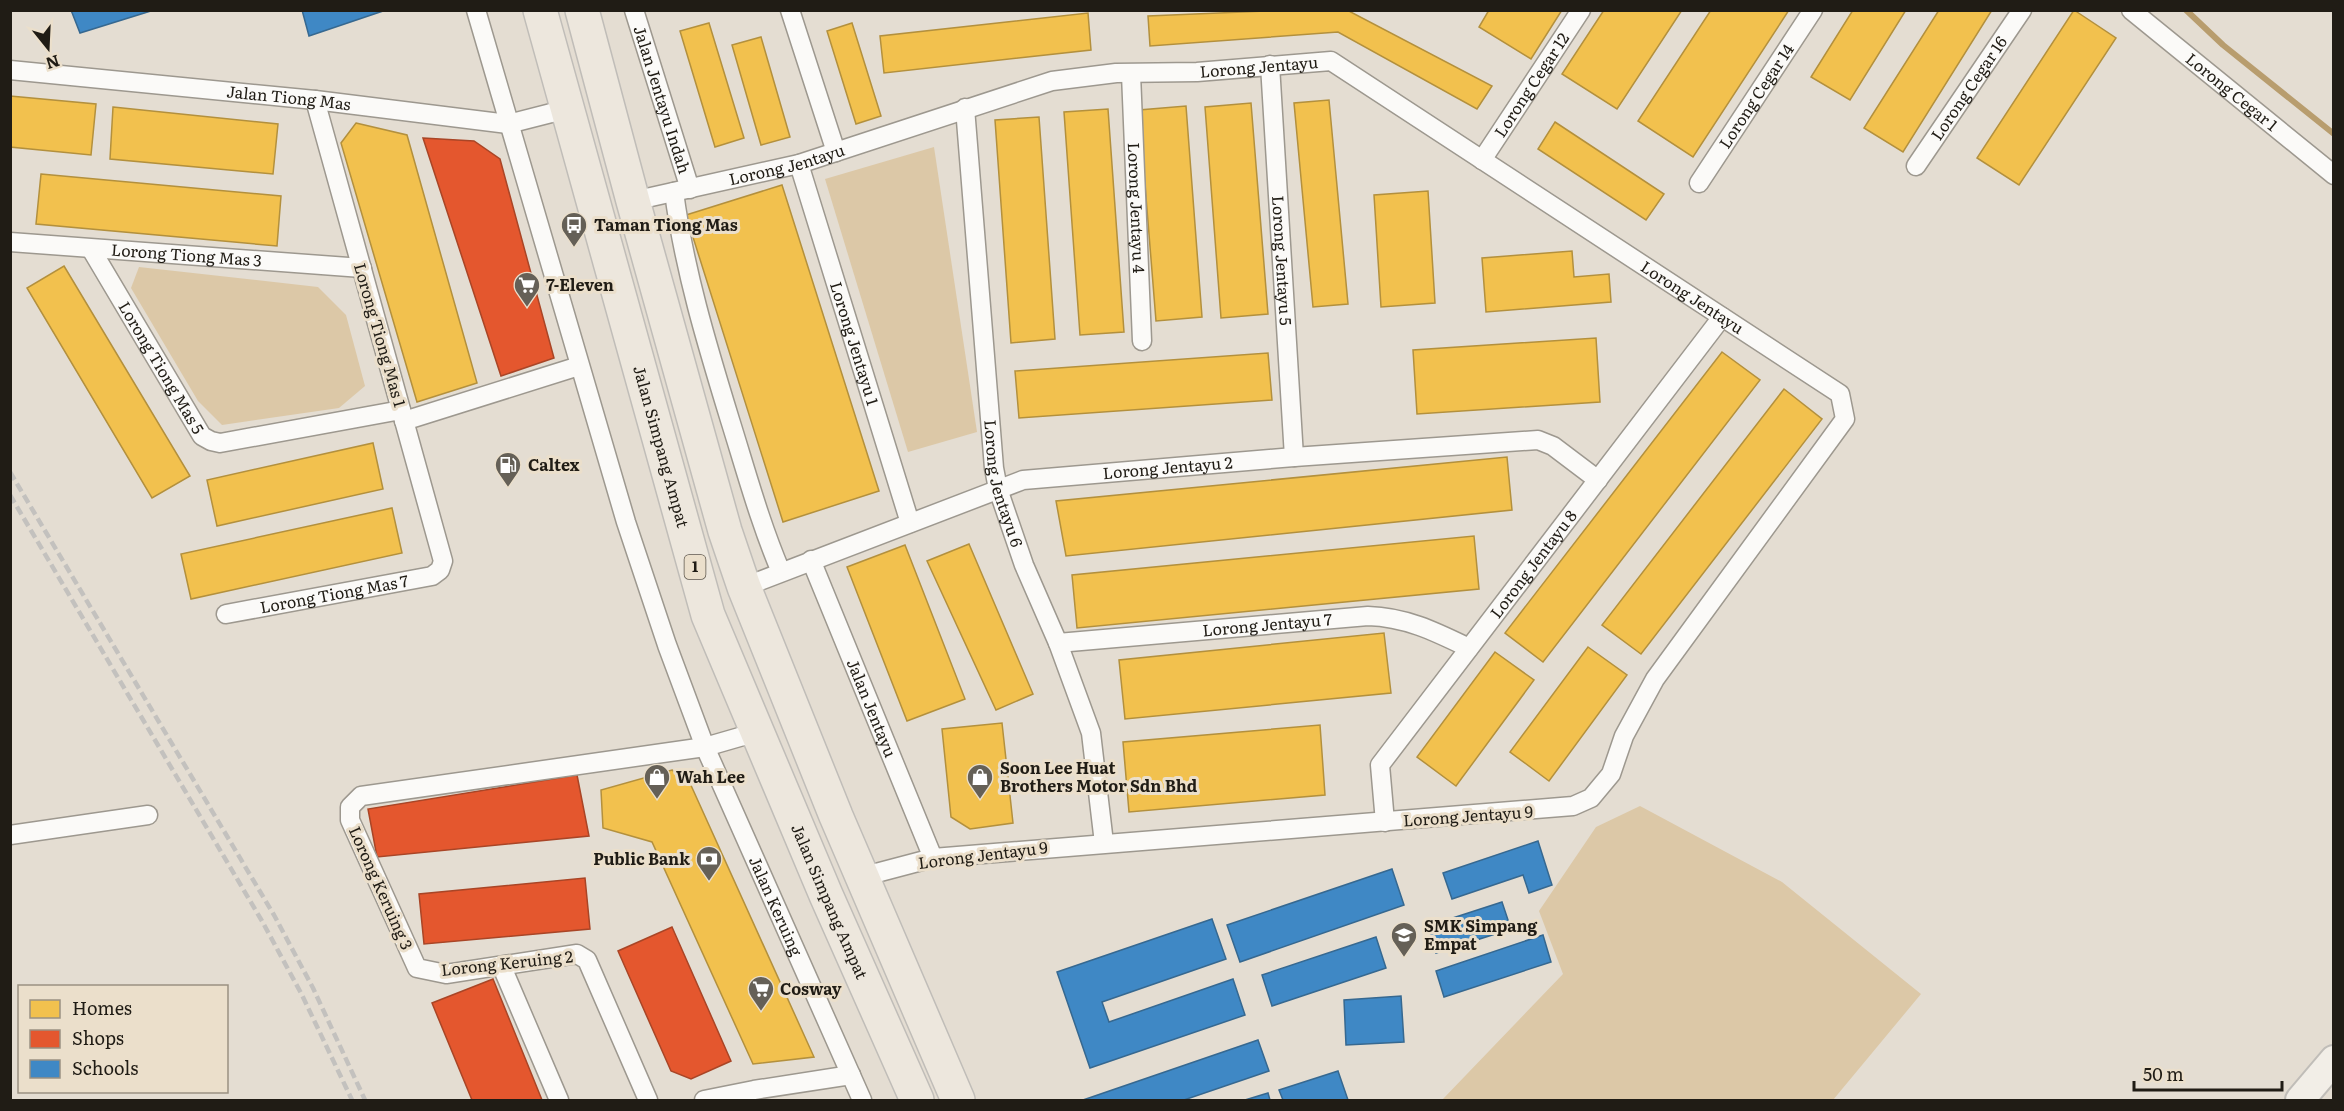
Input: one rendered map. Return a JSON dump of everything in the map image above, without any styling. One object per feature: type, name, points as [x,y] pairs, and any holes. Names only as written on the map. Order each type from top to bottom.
[{"type":"highway","name":"Jalan Simpang Ampat","points":[[540,10],[708,615],[826,895],[917,1101]]},
{"type":"highway","points":[[582,10],[725,531],[744,586],[861,877],[958,1101]]},
{"type":"main road","points":[[2300,1101],[2334,1060]]},
{"type":"street","name":"Jalan Keruing","points":[[476,10],[626,522],[705,747],[862,1101]]},
{"type":"street","name":"Jalan Jentayu Indah","points":[[634,10],[682,190],[679,235],[717,377],[765,536],[781,572]]},
{"type":"street","points":[[790,10],[836,152]]},
{"type":"street","name":"Lorong Cegar 12","points":[[1482,160],[1581,10]]},
{"type":"street","name":"Lorong Cegar 14","points":[[1699,183],[1812,10]]},
{"type":"street","name":"Lorong Cegar 16","points":[[1916,166],[2022,10]]},
{"type":"street","name":"Lorong Cegar 1","points":[[2131,10],[2334,175]]},
{"type":"street","name":"Lorong Jentayu","points":[[633,201],[799,164],[1052,81],[1116,73],[1197,72],[1331,61],[1840,394]]},
{"type":"street","name":"Lorong Jentayu 5","points":[[1270,65],[1294,457]]},
{"type":"street","name":"Jalan Tiong Mas","points":[[10,70],[315,100],[508,124],[567,109]]},
{"type":"street","name":"Lorong Jentayu 4","points":[[1131,74],[1142,341]]},
{"type":"street","name":"Lorong Tiong Mas 1","points":[[315,100],[443,561],[441,570]]},
{"type":"street","name":"Lorong Jentayu 6","points":[[965,108],[993,456],[998,489],[1024,565],[1058,643],[1091,733],[1104,843]]},
{"type":"street","name":"Lorong Jentayu 1","points":[[799,164],[910,523]]},
{"type":"street","name":"Lorong Tiong Mas 3","points":[[10,242],[362,268]]},
{"type":"street","name":"Lorong Tiong Mas 5","points":[[91,249],[202,435],[211,441],[220,443],[403,416]]},
{"type":"street","name":"Lorong Jentayu 8","points":[[1385,822],[1380,765],[1722,317]]},
{"type":"street","points":[[403,416],[579,366]]},
{"type":"street","name":"Lorong Jentayu 9","points":[[861,877],[933,858],[1555,809],[1574,806],[1591,798],[1611,774],[1624,736],[1654,679],[1845,419],[1840,394]]},
{"type":"street","name":"Lorong Jentayu 2","points":[[744,586],[1023,480],[1294,457],[1538,440],[1553,446],[1598,480]]},
{"type":"street","name":"Jalan Jentayu","points":[[812,560],[933,858]]},
{"type":"street","name":"Lorong Tiong Mas 7","points":[[226,614],[432,576],[441,570]]},
{"type":"street","name":"Lorong Jentayu 7","points":[[1058,643],[1390,616],[1414,623],[1470,648]]},
{"type":"street","points":[[705,747],[757,732]]},
{"type":"street","name":"Lorong Keruing 3","points":[[417,968],[350,820],[350,807],[361,796],[705,747]]},
{"type":"street","points":[[10,835],[148,815]]},
{"type":"street","name":"Lorong Keruing 2","points":[[417,968],[446,974],[577,954],[587,960],[648,1101]]},
{"type":"street","points":[[502,967],[559,1101]]},
{"type":"street","points":[[704,1101],[753,1090],[851,1076]]},
{"type":"shaded area","points":[[934,147],[977,432],[908,452],[825,179]]},
{"type":"shaded area","points":[[139,267],[318,287],[346,315],[365,386],[339,408],[222,425],[198,401],[131,288]]},
{"type":"shaded area","points":[[1640,806],[1782,882],[1921,994],[1833,1100],[1442,1100],[1563,974],[1539,911],[1596,827]]},
{"type":"building: Homes","points":[[1287,10],[1347,10],[1492,86],[1477,109],[1338,32],[1150,46],[1148,16]]},
{"type":"building: Homes","points":[[1489,10],[1562,10],[1531,59],[1479,27]]},
{"type":"building: Homes","points":[[1604,10],[1682,10],[1617,109],[1562,74]]},
{"type":"building: Homes","points":[[1711,10],[1789,10],[1693,157],[1638,121]]},
{"type":"building: Homes","points":[[1853,10],[1906,10],[1850,100],[1811,77]]},
{"type":"building: Homes","points":[[1939,10],[1992,10],[1903,152],[1864,128]]},
{"type":"building: Homes","points":[[2074,10],[2116,38],[2019,185],[1977,158]]},
{"type":"building: Homes","points":[[1088,13],[1091,50],[884,73],[880,36]]},
{"type":"building: Homes","points":[[709,23],[744,138],[715,147],[680,31]]},
{"type":"building: Homes","points":[[852,23],[881,116],[856,124],[827,31]]},
{"type":"building: Homes","points":[[761,37],[790,137],[761,145],[732,45]]},
{"type":"building: Homes","points":[[10,96],[96,104],[91,155],[10,147]]},
{"type":"building: Homes","points":[[1329,100],[1348,304],[1313,307],[1294,103]]},
{"type":"building: Homes","points":[[1251,103],[1268,314],[1221,318],[1205,107]]},
{"type":"building: Homes","points":[[1186,106],[1202,317],[1156,321],[1139,110]]},
{"type":"building: Homes","points":[[113,107],[278,124],[273,174],[110,159]]},
{"type":"building: Homes","points":[[1108,109],[1124,332],[1080,335],[1064,112]]},
{"type":"building: Homes","points":[[1039,117],[1055,339],[1011,343],[995,120]]},
{"type":"building: Homes","points":[[1555,122],[1664,194],[1646,220],[1538,149]]},
{"type":"building: Homes","points":[[356,123],[407,135],[477,383],[417,402],[341,143]]},
{"type":"building: Homes","points":[[41,174],[281,196],[277,246],[36,224]]},
{"type":"building: Homes","points":[[782,185],[879,491],[783,522],[686,215]]},
{"type":"building: Homes","points":[[1428,191],[1435,303],[1381,307],[1374,195]]},
{"type":"building: Homes","points":[[1572,251],[1574,277],[1609,274],[1611,302],[1486,312],[1482,258]]},
{"type":"building: Homes","points":[[64,266],[190,476],[152,498],[27,288]]},
{"type":"building: Homes","points":[[1596,338],[1600,402],[1417,414],[1413,350]]},
{"type":"building: Homes","points":[[1722,352],[1760,380],[1543,662],[1505,633]]},
{"type":"building: Homes","points":[[1268,353],[1272,400],[1019,418],[1015,371]]},
{"type":"building: Homes","points":[[1784,389],[1822,419],[1641,654],[1602,625]]},
{"type":"building: Homes","points":[[373,443],[383,489],[217,526],[207,480]]},
{"type":"building: Homes","points":[[1507,457],[1512,510],[1066,556],[1056,501]]},
{"type":"building: Homes","points":[[392,508],[402,553],[191,599],[181,554]]},
{"type":"building: Homes","points":[[1474,536],[1479,589],[1077,628],[1072,575]]},
{"type":"building: Homes","points":[[969,544],[1033,694],[996,710],[927,561]]},
{"type":"building: Homes","points":[[905,545],[965,699],[907,721],[847,567]]},
{"type":"building: Homes","points":[[1384,633],[1391,693],[1125,719],[1119,660]]},
{"type":"building: Homes","points":[[1588,647],[1627,675],[1549,781],[1510,752]]},
{"type":"building: Homes","points":[[1495,652],[1534,680],[1456,786],[1417,757]]},
{"type":"building: Homes","points":[[1002,723],[1013,823],[970,829],[951,817],[942,729]]},
{"type":"building: Homes","points":[[1320,725],[1325,795],[1129,812],[1123,742]]},
{"type":"building: Homes","points":[[672,770],[689,781],[814,1057],[753,1064],[652,842],[603,828],[601,790]]},
{"type":"building: Shops","points":[[423,138],[474,141],[500,159],[554,358],[501,376]]},
{"type":"building: Shops","points":[[577,775],[589,836],[377,857],[368,809]]},
{"type":"building: Shops","points":[[585,878],[590,929],[424,944],[419,894]]},
{"type":"building: Shops","points":[[672,927],[731,1061],[691,1079],[671,1071],[618,951]]},
{"type":"building: Shops","points":[[493,979],[542,1100],[472,1100],[432,1003]]},
{"type":"building: Schools","points":[[71,10],[154,10],[80,33]]},
{"type":"building: Schools","points":[[302,10],[386,10],[309,36]]},
{"type":"building: Schools","points":[[1538,841],[1552,885],[1529,893],[1523,875],[1452,899],[1443,873]]},
{"type":"building: Schools","points":[[1392,869],[1404,905],[1240,962],[1227,925]]},
{"type":"building: Schools","points":[[1502,902],[1511,929],[1436,953],[1428,926]]},
{"type":"building: Schools","points":[[1212,919],[1226,959],[1102,1002],[1109,1022],[1233,979],[1245,1015],[1090,1068],[1057,972]]},
{"type":"building: Schools","points":[[1543,935],[1551,962],[1444,997],[1436,971]]},
{"type":"building: Schools","points":[[1376,937],[1386,968],[1272,1006],[1262,975]]},
{"type":"building: Schools","points":[[1401,996],[1404,1042],[1346,1045],[1344,1000]]},
{"type":"building: Schools","points":[[1258,1040],[1269,1071],[1184,1100],[1083,1100]]},
{"type":"building: Schools","points":[[1338,1071],[1348,1100],[1283,1100],[1279,1090]]},
{"type":"building: Schools","points":[[1268,1093],[1270,1100],[1245,1100]]},
{"type":"waterway","points":[[2186,10],[2223,45],[2334,134]]},
{"type":"railway","points":[[10,472],[274,915],[313,988],[365,1100]]},
{"type":"railway","points":[[10,495],[262,921],[302,995],[352,1100]]},
{"type":"place","name":"Taman Tiong Mas","points":[[574,248]]},
{"type":"place","name":"7-Eleven","points":[[527,308]]},
{"type":"place","name":"Caltex","points":[[508,488]]},
{"type":"place","name":"Wah Lee","points":[[657,800]]},
{"type":"place","name":"Soon Lee Huat Brothers Motor Sdn Bhd","points":[[980,800]]},
{"type":"place","name":"Public Bank","points":[[709,882]]},
{"type":"place","name":"SMK Simpang Empat","points":[[1404,958]]},
{"type":"place","name":"Cosway","points":[[761,1012]]}]
